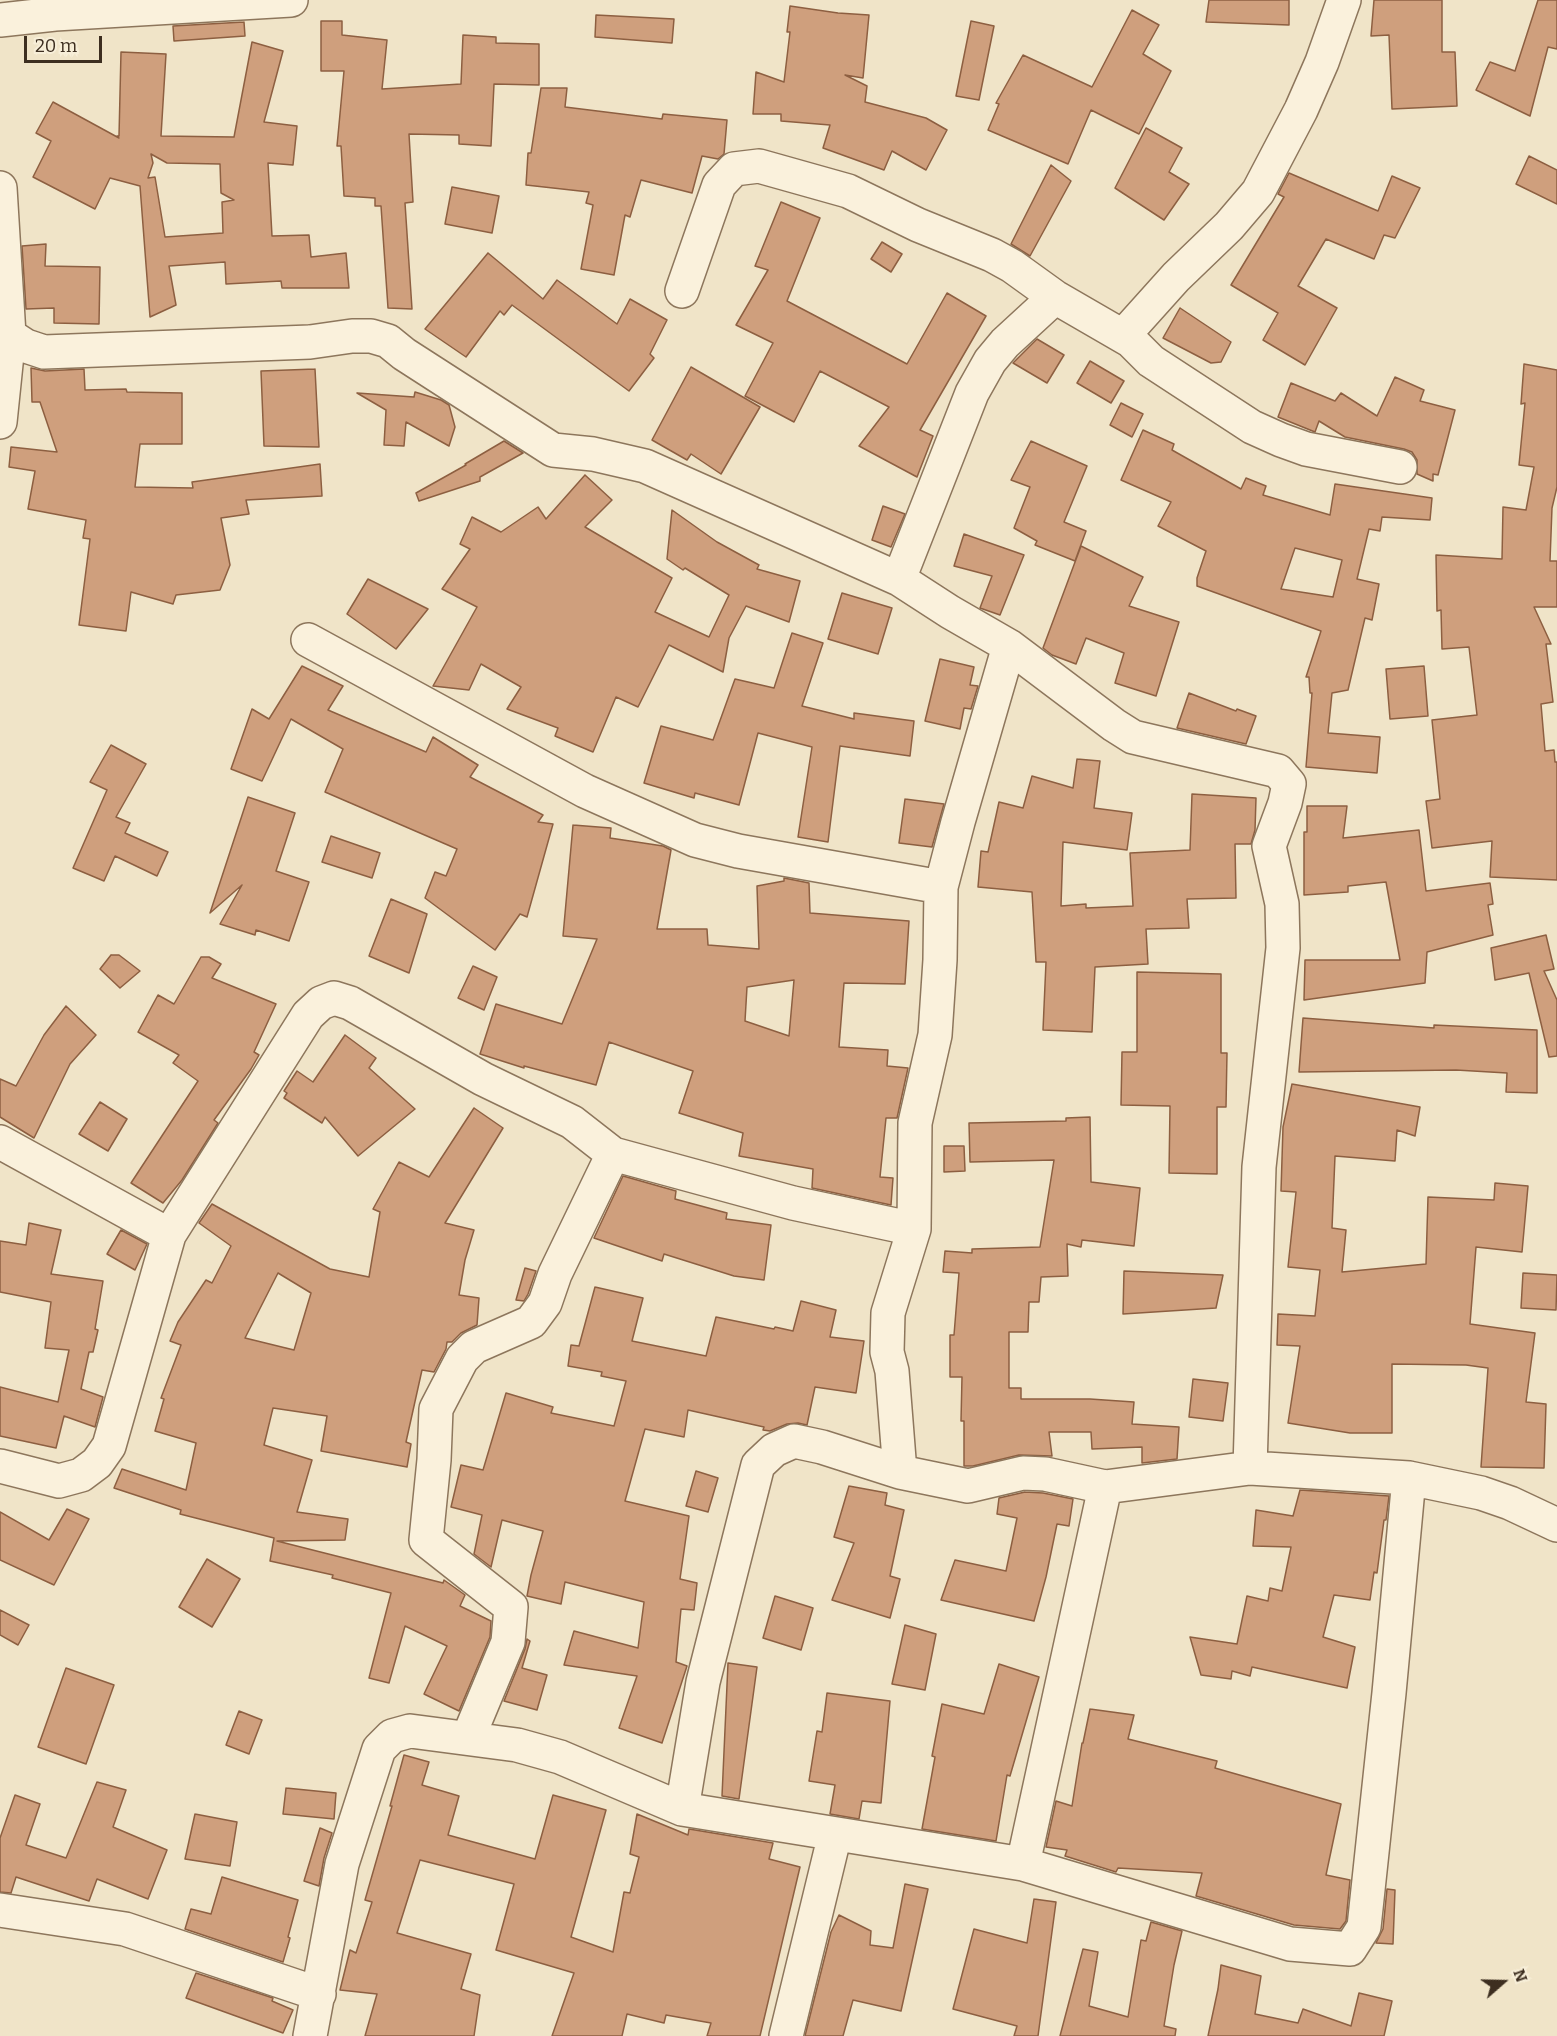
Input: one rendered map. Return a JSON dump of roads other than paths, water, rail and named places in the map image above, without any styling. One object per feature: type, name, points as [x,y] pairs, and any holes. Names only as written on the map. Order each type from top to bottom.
[{"type":"street","points":[[0,20],[55,14],[291,0]]},
{"type":"street","points":[[1123,336],[1176,277],[1229,226],[1258,192],[1301,110],[1322,62],[1344,0]]},
{"type":"street","points":[[682,291],[719,185],[734,169],[759,166],[848,191],[918,225],[992,255],[1012,266],[1055,297],[1123,336],[1151,361],[1252,427],[1306,449],[1400,467]]},
{"type":"street","points":[[0,188],[4,336],[0,422]]},
{"type":"street","points":[[899,579],[972,393],[1005,343],[1055,297]]},
{"type":"street","points":[[4,336],[44,352],[310,342],[352,336],[371,336],[388,341],[404,354],[553,450],[593,454],[645,466],[899,579],[1009,646],[1133,737],[1278,771],[1289,784],[1285,803],[1269,846],[1282,904],[1283,948],[1259,1167],[1250,1468]]},
{"type":"street","points":[[308,640],[585,790],[695,840],[738,851],[941,887]]},
{"type":"street","points":[[900,1473],[892,1371],[887,1352],[888,1313],[914,1229],[915,1123],[935,1035],[940,969],[941,887],[1009,646]]},
{"type":"street","points":[[0,1466],[59,1481],[81,1475],[97,1463],[109,1446],[169,1235],[308,1014],[321,1003],[334,998],[350,1003],[483,1079],[572,1122],[613,1154],[793,1203],[914,1229]]},
{"type":"street","points":[[0,1142],[169,1235]]},
{"type":"street","points":[[468,1738],[508,1642],[511,1607],[426,1540],[434,1460],[436,1409],[462,1359],[474,1347],[531,1322],[545,1303],[555,1274],[613,1154]]},
{"type":"street","points":[[682,1809],[703,1682],[758,1465],[774,1450],[794,1442],[822,1447],[900,1473],[968,1486],[1023,1473],[1045,1474],[1105,1488],[1250,1468],[1409,1478],[1481,1493],[1510,1503],[1557,1526]]},
{"type":"street","points":[[310,2036],[342,1864],[380,1749],[392,1736],[410,1731],[517,1745],[560,1757],[682,1809],[1023,1864],[1290,1944],[1350,1949],[1364,1927],[1409,1478]]},
{"type":"street","points":[[1023,1864],[1105,1488]]},
{"type":"street","points":[[786,2036],[835,1834]]},
{"type":"street","points":[[0,1910],[125,1929],[319,1994]]}]
